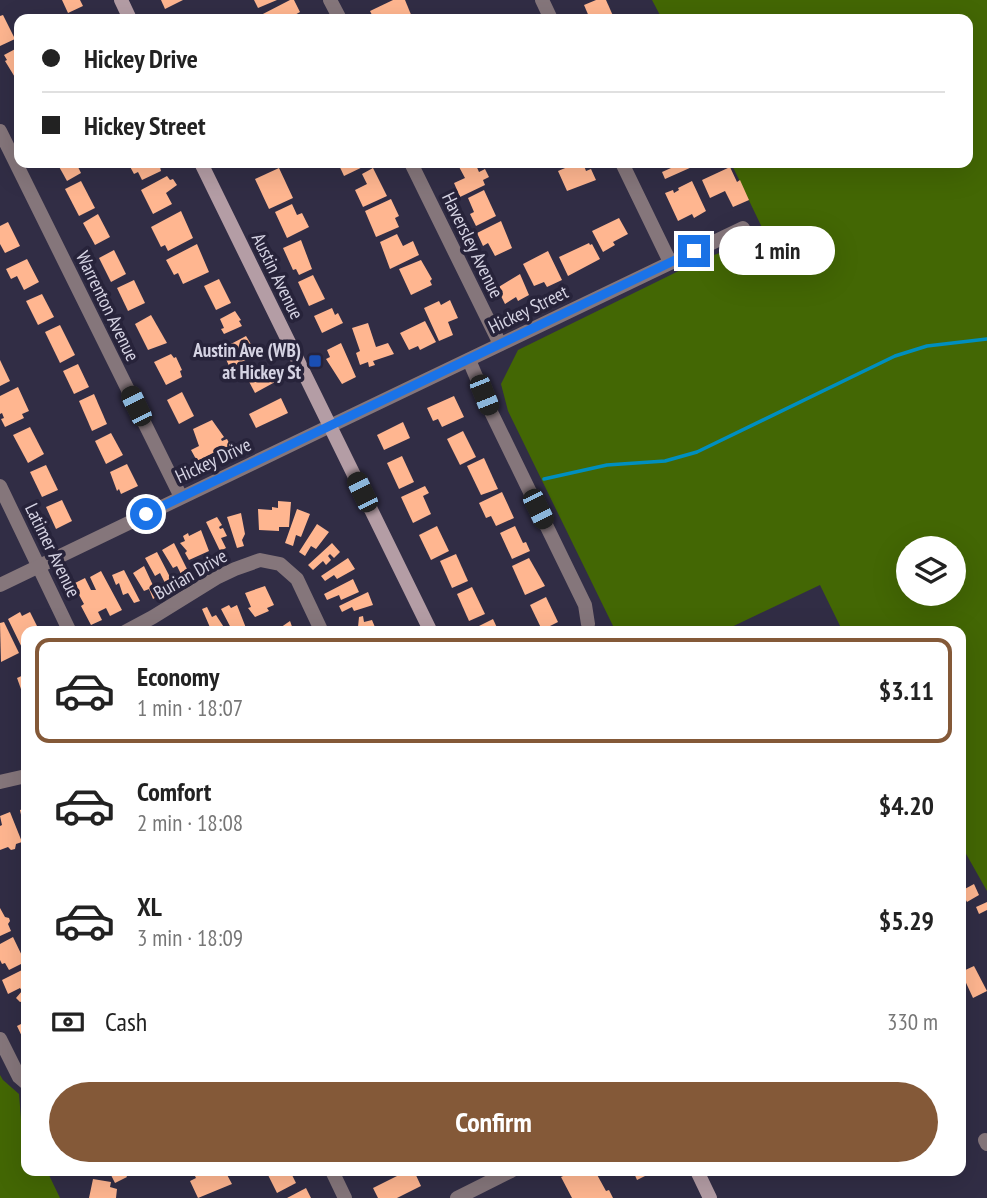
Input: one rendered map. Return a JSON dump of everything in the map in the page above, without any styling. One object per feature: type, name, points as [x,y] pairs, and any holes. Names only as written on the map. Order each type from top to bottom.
[{"type":"main road","name":"Austin Avenue","points":[[203,168],[428,626]]},
{"type":"main road","points":[[700,1176],[710,1198]]},
{"type":"street","name":"Warrenton Avenue","points":[[0,131],[14,159]]},
{"type":"street","name":"Warrenton Avenue","points":[[18,168],[181,497]]},
{"type":"street","name":"Haversley Avenue","points":[[413,168],[500,344]]},
{"type":"street","points":[[624,168],[670,262]]},
{"type":"street","name":"Hickey Street","points":[[330,426],[743,228]]},
{"type":"street","points":[[469,360],[492,414],[585,605],[588,624]]},
{"type":"street","name":"Hickey Drive","points":[[0,585],[330,426]]},
{"type":"street","name":"Latimer Avenue","points":[[0,486],[67,626]]},
{"type":"street","name":"Burian Drive","points":[[136,626],[216,578],[260,561],[280,564],[297,579],[319,626]]},
{"type":"street","points":[[0,782],[21,777]]},
{"type":"street","points":[[0,1039],[21,1079]]},
{"type":"street","points":[[334,1176],[345,1198]]},
{"type":"street","points":[[457,1198],[501,1176]]},
{"type":"green space","points":[[652,0],[987,0],[987,891],[966,854],[966,626],[840,626],[820,585],[734,626],[613,626],[508,411],[501,384],[518,350],[703,259],[766,236],[733,168],[973,168],[973,14],[659,14]]},
{"type":"green space","points":[[0,1075],[19,1094],[21,1176],[49,1176],[60,1198],[0,1198]]},
{"type":"building","points":[[62,0],[80,0],[83,6],[68,13]]},
{"type":"building","points":[[161,0],[183,0],[165,9]]},
{"type":"building","points":[[254,0],[277,0],[258,8]]},
{"type":"building","points":[[290,0],[294,0],[300,12],[296,14],[263,14]]},
{"type":"building","points":[[393,0],[405,0],[411,14],[372,14],[370,11]]},
{"type":"building","points":[[596,0],[606,0],[612,14],[588,14],[584,5]]},
{"type":"building","points":[[3,15],[14,39],[0,46],[0,16]]},
{"type":"building","points":[[14,50],[14,76],[5,61],[7,60],[4,55]]},
{"type":"building","points":[[60,168],[78,168],[81,173],[67,181]]},
{"type":"building","points":[[131,168],[160,168],[161,171],[142,180],[138,172],[134,174]]},
{"type":"building","points":[[279,168],[293,198],[269,209],[255,179]]},
{"type":"building","points":[[340,168],[361,168],[344,176]]},
{"type":"building","points":[[373,168],[387,196],[363,207],[355,190],[367,184],[362,174]]},
{"type":"building","points":[[460,168],[477,168],[479,172],[485,169],[489,177],[483,180],[485,185],[460,197],[454,183],[465,178]]},
{"type":"building","points":[[565,168],[585,168],[586,171],[591,169],[596,180],[567,191],[558,171]]},
{"type":"building","points":[[671,168],[690,168],[665,179],[662,172]]},
{"type":"building","points":[[730,168],[737,182],[740,180],[749,200],[733,207],[725,191],[710,198],[702,180]]},
{"type":"building","points":[[167,176],[177,185],[166,193],[172,204],[153,214],[141,190]]},
{"type":"building","points":[[81,181],[95,208],[79,216],[65,189]]},
{"type":"building","points":[[692,181],[706,211],[694,218],[692,214],[678,221],[665,193],[673,190],[674,193]]},
{"type":"building","points":[[484,190],[496,216],[476,226],[470,214],[474,212],[468,198]]},
{"type":"building","points":[[391,199],[399,216],[395,218],[399,227],[376,237],[365,211]]},
{"type":"building","points":[[292,204],[297,215],[302,213],[309,227],[287,238],[275,212]]},
{"type":"building","points":[[181,211],[193,238],[168,251],[165,245],[161,247],[151,227]]},
{"type":"building","points":[[98,214],[110,237],[95,245],[83,223]]},
{"type":"building","points":[[619,218],[628,234],[613,242],[615,245],[603,252],[592,231]]},
{"type":"building","points":[[501,221],[512,248],[495,256],[488,243],[483,246],[477,233]]},
{"type":"building","points":[[8,222],[20,246],[5,253],[0,244],[0,226]]},
{"type":"building","points":[[397,234],[403,246],[413,241],[419,255],[390,269],[380,242]]},
{"type":"building","points":[[301,240],[312,269],[299,275],[296,269],[293,270],[283,248]]},
{"type":"building","points":[[589,243],[600,259],[568,276],[559,257]]},
{"type":"building","points":[[197,244],[209,272],[183,284],[178,273],[174,275],[166,260]]},
{"type":"building","points":[[114,250],[126,274],[111,282],[99,258]]},
{"type":"building","points":[[548,251],[562,280],[547,287],[544,282],[534,286],[523,264]]},
{"type":"building","points":[[27,259],[39,282],[24,290],[17,276],[11,279],[6,269]]},
{"type":"building","points":[[421,260],[432,279],[432,285],[411,295],[399,269]]},
{"type":"building","points":[[520,274],[529,295],[518,301],[516,297],[505,304],[497,288]]},
{"type":"building","points":[[313,275],[325,299],[309,306],[298,282]]},
{"type":"building","points":[[219,279],[231,303],[216,310],[204,286]]},
{"type":"building","points":[[134,280],[145,303],[128,311],[117,288]]},
{"type":"building","points":[[42,294],[54,317],[38,325],[26,301]]},
{"type":"building","points":[[450,300],[458,318],[448,322],[453,335],[439,341],[424,308],[439,301],[441,305]]},
{"type":"building","points":[[332,308],[343,323],[322,333],[314,316]]},
{"type":"building","points":[[235,311],[242,326],[224,334],[220,319]]},
{"type":"building","points":[[151,315],[167,343],[148,350],[135,324]]},
{"type":"building","points":[[425,321],[436,342],[420,350],[418,346],[409,350],[400,333]]},
{"type":"building","points":[[368,323],[376,347],[388,343],[394,354],[373,361],[375,365],[369,367],[368,362],[360,365],[356,353],[360,351],[352,328]]},
{"type":"building","points":[[60,325],[75,355],[60,363],[45,332]]},
{"type":"building","points":[[246,336],[257,354],[230,368],[225,357],[233,353],[229,345]]},
{"type":"building","points":[[341,343],[356,377],[342,384],[326,359],[330,357],[327,350]]},
{"type":"building","points":[[171,354],[176,357],[182,377],[166,385],[154,362]]},
{"type":"building","points":[[0,360],[10,381],[0,386]]},
{"type":"building","points":[[78,364],[89,387],[74,394],[63,371]]},
{"type":"building","points":[[265,364],[275,382],[255,393],[245,374]]},
{"type":"building","points":[[18,387],[29,411],[22,414],[24,418],[5,427],[1,419],[4,418],[2,413],[0,414],[0,396]]},
{"type":"building","points":[[182,392],[194,416],[179,424],[167,400]]},
{"type":"building","points":[[94,394],[107,424],[92,431],[79,401]]},
{"type":"building","points":[[454,396],[464,417],[442,427],[438,419],[433,421],[427,408]]},
{"type":"building","points":[[281,398],[288,413],[256,428],[249,414]]},
{"type":"building","points":[[212,420],[224,437],[222,441],[227,439],[231,447],[197,461],[191,450],[199,446],[193,429]]},
{"type":"building","points":[[403,422],[410,438],[384,450],[377,435]]},
{"type":"building","points":[[30,427],[44,454],[28,463],[13,435]]},
{"type":"building","points":[[463,431],[476,457],[460,465],[447,439]]},
{"type":"building","points":[[111,433],[123,455],[106,464],[95,441]]},
{"type":"building","points":[[402,456],[414,482],[399,489],[387,463]]},
{"type":"building","points":[[484,458],[498,489],[481,495],[467,466]]},
{"type":"building","points":[[127,464],[138,486],[121,494],[119,489],[117,491],[110,472]]},
{"type":"building","points":[[46,465],[58,490],[42,497],[30,472]]},
{"type":"building","points":[[425,486],[429,493],[423,496],[431,514],[413,523],[401,497]]},
{"type":"building","points":[[502,492],[514,518],[496,526],[491,516],[486,518],[479,503]]},
{"type":"building","points":[[62,500],[72,521],[56,529],[46,507]]},
{"type":"building","points":[[278,501],[291,502],[289,527],[279,527],[279,531],[259,530],[258,509],[278,508]]},
{"type":"building","points":[[297,509],[310,514],[301,537],[296,535],[293,546],[285,543]]},
{"type":"building","points":[[241,513],[244,546],[237,548],[227,517]]},
{"type":"building","points":[[217,517],[222,525],[220,529],[223,528],[227,536],[221,538],[226,548],[220,551],[206,522]]},
{"type":"building","points":[[317,524],[329,532],[316,549],[311,546],[305,556],[299,552]]},
{"type":"building","points":[[437,526],[449,551],[431,560],[419,535]]},
{"type":"building","points":[[515,526],[530,551],[512,559],[500,533]]},
{"type":"building","points":[[201,530],[209,551],[189,560],[185,553],[187,551],[180,543],[185,541],[183,536]]},
{"type":"building","points":[[174,543],[189,573],[182,576],[177,566],[173,568],[162,550]]},
{"type":"building","points":[[332,543],[340,552],[334,558],[330,554],[328,556],[331,560],[326,565],[323,561],[313,570],[308,565]]},
{"type":"building","points":[[157,552],[172,581],[166,585],[160,573],[155,576],[145,558]]},
{"type":"building","points":[[456,554],[468,581],[452,588],[440,561]]},
{"type":"building","points":[[348,558],[355,569],[337,579],[334,575],[325,581],[321,576]]},
{"type":"building","points":[[529,558],[545,586],[525,595],[512,566]]},
{"type":"building","points":[[144,566],[158,596],[153,599],[149,589],[144,591],[133,573]]},
{"type":"building","points":[[124,570],[140,601],[134,603],[128,593],[123,595],[119,583],[116,585],[112,575]]},
{"type":"building","points":[[101,571],[122,610],[110,616],[106,608],[98,612],[102,620],[91,625],[73,584],[85,578],[91,590],[96,590],[90,577]]},
{"type":"building","points":[[353,579],[359,592],[341,600],[339,595],[327,600],[324,594]]},
{"type":"building","points":[[265,586],[274,605],[267,608],[269,611],[255,617],[248,608],[251,607],[245,593]]},
{"type":"building","points":[[472,587],[485,614],[469,621],[457,594]]},
{"type":"building","points":[[368,592],[373,605],[354,611],[352,607],[342,612],[339,606]]},
{"type":"building","points":[[546,597],[558,622],[550,626],[540,626],[530,605]]},
{"type":"building","points":[[237,605],[245,626],[230,626],[221,609]]},
{"type":"building","points":[[207,607],[212,617],[216,615],[223,626],[209,626],[202,609]]},
{"type":"building","points":[[20,612],[22,616],[30,612],[37,626],[21,626],[21,646],[8,619]]},
{"type":"building","points":[[363,616],[364,622],[372,620],[374,626],[358,626],[359,617]]},
{"type":"building","points":[[493,619],[496,626],[479,626]]},
{"type":"building","points":[[4,622],[19,653],[1,662],[0,623]]},
{"type":"building","points":[[10,812],[21,840],[15,849],[8,847],[0,850],[0,816]]},
{"type":"building","points":[[974,884],[979,895],[967,902],[966,888]]},
{"type":"building","points":[[987,902],[987,910],[979,914],[976,907]]},
{"type":"building","points":[[0,908],[5,917],[9,918],[11,931],[0,936]]},
{"type":"building","points":[[13,937],[21,954],[21,964],[9,970],[5,963],[2,964],[0,944]]},
{"type":"building","points":[[974,966],[987,991],[973,998],[966,983],[966,970]]},
{"type":"building","points":[[21,970],[21,990],[8,994],[2,980]]},
{"type":"building","points":[[112,1176],[126,1176],[127,1177],[115,1183]]},
{"type":"building","points":[[195,1176],[228,1176],[232,1184],[198,1198],[190,1181],[196,1178]]},
{"type":"building","points":[[268,1176],[292,1176],[296,1183],[277,1193]]},
{"type":"building","points":[[397,1176],[416,1176],[421,1186],[397,1198],[378,1198],[373,1188]]},
{"type":"building","points":[[598,1176],[613,1198],[572,1198],[561,1177]]},
{"type":"building","points":[[93,1179],[111,1182],[110,1187],[117,1189],[116,1198],[89,1198]]},
{"type":"building","points":[[306,1188],[311,1198],[287,1198]]},
{"type":"waterway","points":[[544,479],[607,465],[665,461],[697,452],[895,356],[927,346],[987,339]]},
{"type":"place","name":"Austin Ave (WB) at Hickey St","points":[[315,361]]},
{"type":"route","points":[[146,514],[694,251]]}]
